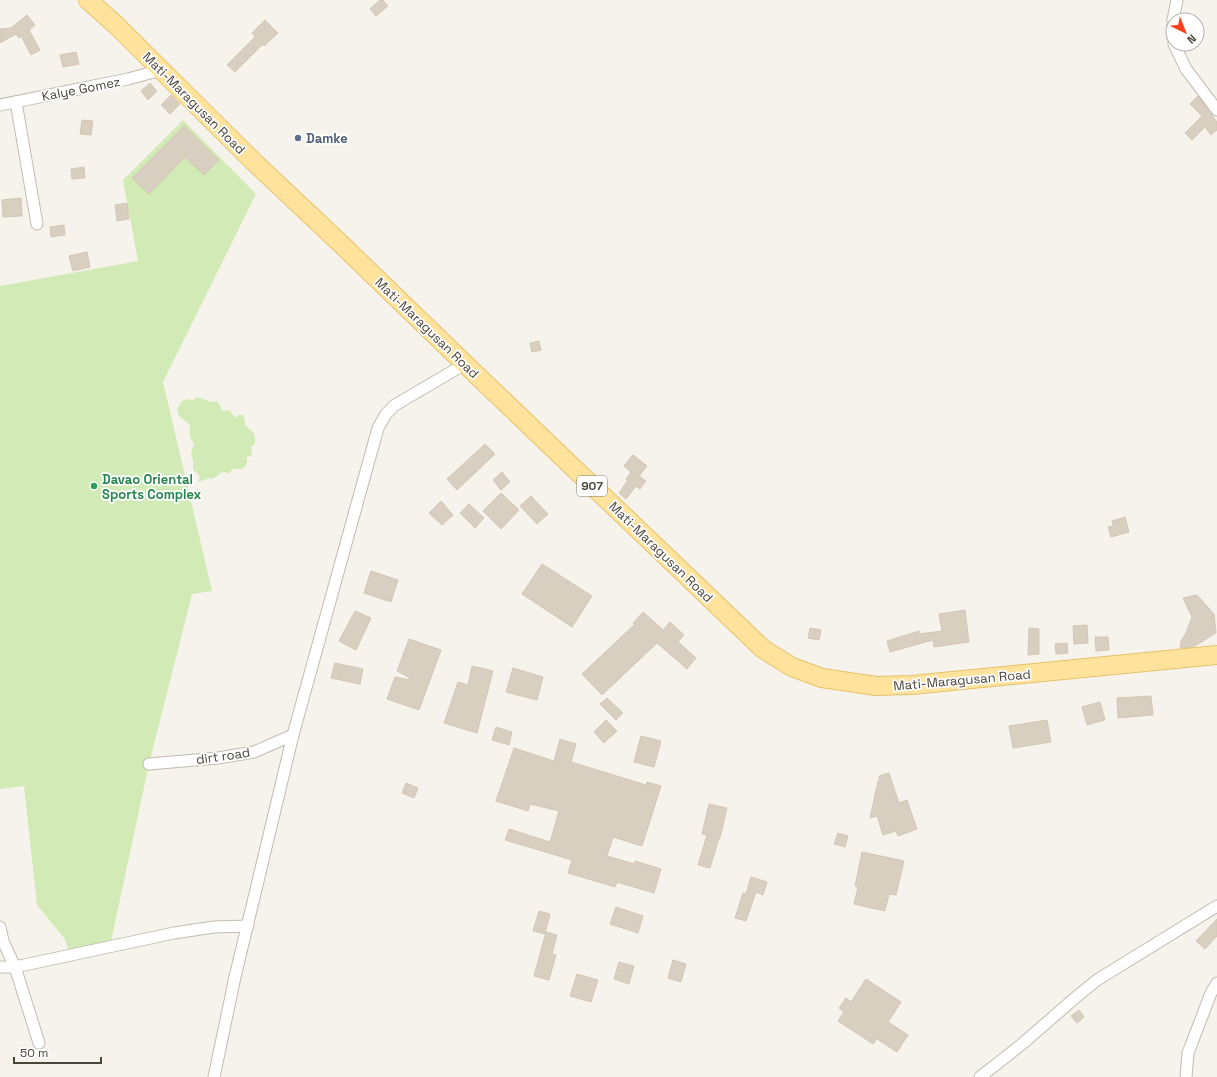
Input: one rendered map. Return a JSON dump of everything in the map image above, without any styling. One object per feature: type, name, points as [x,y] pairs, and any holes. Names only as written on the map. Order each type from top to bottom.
[{"type":"main road","name":"Mati-Maragusan Road","points":[[88,0],[255,163],[763,649],[792,667],[822,678],[876,686],[912,685],[1217,655]]},
{"type":"street","points":[[1175,12],[1177,0]]},
{"type":"street","points":[[1178,52],[1186,69],[1217,110]]},
{"type":"street","name":"Kalye Gomez","points":[[0,105],[128,79],[161,70]]},
{"type":"street","points":[[16,102],[37,224]]},
{"type":"street","points":[[214,1077],[235,977],[293,735],[378,428],[386,414],[395,406],[465,364]]},
{"type":"street","name":"dirt road","points":[[150,764],[218,758],[254,752],[293,735]]},
{"type":"street","points":[[980,1077],[1022,1044],[1097,980],[1217,906]]},
{"type":"street","points":[[0,968],[15,967],[174,933],[214,927],[248,926]]},
{"type":"street","points":[[0,927],[3,941],[15,967],[39,1043]]},
{"type":"street","points":[[1186,1077],[1188,1053],[1211,993],[1217,983]]},
{"type":"green space","name":"Davao Oriental Sports Complex","points":[[183,120],[256,194],[163,382],[212,591],[192,594],[149,764],[110,946],[70,955],[65,939],[37,905],[24,786],[0,789],[0,286],[138,261],[123,180]]},
{"type":"green space","points":[[197,397],[211,402],[217,401],[223,411],[229,410],[236,418],[239,415],[243,415],[245,424],[254,433],[255,444],[251,447],[251,456],[247,457],[247,463],[243,469],[234,469],[228,474],[226,472],[220,473],[212,479],[209,478],[199,482],[198,481],[200,477],[193,470],[193,460],[191,454],[194,444],[190,437],[190,425],[179,416],[177,408],[183,401],[187,399],[193,400]]},
{"type":"building","points":[[380,0],[383,0],[388,6],[376,16],[370,9]]},
{"type":"building","points":[[27,15],[35,25],[29,30],[40,50],[31,55],[21,36],[19,38],[16,34],[0,43],[0,29],[11,28]]},
{"type":"building","points":[[265,20],[278,33],[264,46],[263,44],[235,72],[227,65],[255,37],[252,33]]},
{"type":"building","points":[[76,52],[79,64],[63,67],[60,55]]},
{"type":"building","points":[[150,83],[157,91],[148,100],[141,91]]},
{"type":"building","points":[[171,95],[180,104],[170,114],[161,105]]},
{"type":"building","points":[[1198,96],[1217,122],[1217,130],[1211,135],[1205,127],[1192,140],[1185,133],[1202,116],[1190,104]]},
{"type":"building","points":[[82,120],[93,121],[91,135],[80,134]]},
{"type":"building","points":[[184,126],[219,160],[204,175],[185,157],[149,194],[132,178]]},
{"type":"building","points":[[84,167],[85,178],[72,179],[71,169]]},
{"type":"building","points":[[21,198],[22,216],[3,217],[2,200]]},
{"type":"building","points":[[127,203],[129,219],[117,221],[115,205]]},
{"type":"building","points":[[64,225],[65,235],[51,237],[50,227]]},
{"type":"building","points":[[87,252],[90,267],[73,271],[69,256]]},
{"type":"building","points":[[539,341],[541,350],[532,352],[530,343]]},
{"type":"building","points":[[485,444],[495,454],[457,490],[447,479]]},
{"type":"building","points":[[633,455],[647,466],[639,476],[646,481],[640,489],[636,486],[626,499],[619,493],[628,480],[626,479],[631,472],[624,466]]},
{"type":"building","points":[[502,472],[510,482],[501,490],[493,480]]},
{"type":"building","points":[[501,493],[519,510],[501,529],[483,511]]},
{"type":"building","points":[[531,496],[548,514],[537,524],[520,506]]},
{"type":"building","points":[[441,501],[453,515],[442,525],[429,513]]},
{"type":"building","points":[[469,504],[484,518],[475,528],[460,513]]},
{"type":"building","points":[[1125,517],[1129,532],[1111,537],[1108,527],[1113,526],[1112,521]]},
{"type":"building","points":[[542,564],[592,596],[572,627],[522,594]]},
{"type":"building","points":[[371,571],[398,580],[391,602],[364,593]]},
{"type":"building","points":[[1197,595],[1214,614],[1216,633],[1193,647],[1180,648],[1181,641],[1186,633],[1192,617],[1183,598]]},
{"type":"building","points":[[965,610],[969,642],[934,647],[933,640],[890,652],[887,641],[919,631],[919,634],[942,631],[939,614]]},
{"type":"building","points":[[355,611],[371,618],[356,650],[339,641]]},
{"type":"building","points":[[643,612],[663,630],[670,622],[684,635],[678,642],[696,658],[687,669],[657,643],[602,695],[582,674],[635,624],[633,623]]},
{"type":"building","points":[[1087,625],[1088,643],[1074,644],[1073,626]]},
{"type":"building","points":[[810,628],[821,630],[819,640],[808,638]]},
{"type":"building","points":[[1029,628],[1039,629],[1039,654],[1028,655]]},
{"type":"building","points":[[1095,637],[1108,637],[1109,650],[1096,651]]},
{"type":"building","points":[[409,639],[441,650],[419,710],[387,699],[395,677],[410,680],[410,678],[397,671]]},
{"type":"building","points":[[1067,643],[1068,653],[1056,654],[1055,644]]},
{"type":"building","points":[[335,663],[363,669],[360,684],[331,678]]},
{"type":"building","points":[[472,666],[493,671],[477,733],[444,723],[458,682],[468,685]]},
{"type":"building","points":[[513,668],[543,677],[537,700],[506,692]]},
{"type":"building","points":[[1151,696],[1153,715],[1118,718],[1117,698]]},
{"type":"building","points":[[607,698],[623,713],[616,720],[600,704]]},
{"type":"building","points":[[1100,702],[1105,720],[1087,725],[1082,707]]},
{"type":"building","points":[[606,720],[617,731],[604,743],[594,732]]},
{"type":"building","points":[[1047,720],[1051,742],[1013,748],[1009,726]]},
{"type":"building","points":[[496,727],[512,732],[509,745],[492,740]]},
{"type":"building","points":[[641,736],[661,741],[654,767],[634,762]]},
{"type":"building","points":[[560,739],[576,744],[571,762],[646,785],[647,782],[661,786],[642,846],[613,837],[607,856],[634,864],[635,861],[661,869],[654,893],[617,882],[615,887],[568,873],[572,860],[505,840],[509,829],[550,842],[559,811],[530,804],[528,811],[496,801],[514,748],[554,761]]},
{"type":"building","points":[[889,773],[899,803],[907,800],[917,829],[898,836],[896,831],[883,835],[877,816],[870,818],[878,781],[880,781],[879,776]]},
{"type":"building","points":[[406,783],[418,788],[414,798],[402,793]]},
{"type":"building","points":[[709,804],[727,808],[720,838],[710,868],[698,865],[707,835],[702,834]]},
{"type":"building","points":[[838,833],[848,836],[845,847],[834,844]]},
{"type":"building","points":[[862,852],[904,861],[896,895],[889,894],[885,911],[854,904],[858,887],[855,886]]},
{"type":"building","points":[[751,877],[767,882],[763,895],[756,892],[746,921],[735,918],[743,893],[746,894]]},
{"type":"building","points":[[616,907],[643,916],[638,933],[610,924]]},
{"type":"building","points":[[539,911],[550,914],[545,934],[533,931]]},
{"type":"building","points":[[1217,919],[1217,936],[1205,949],[1196,941]]},
{"type":"building","points":[[546,932],[557,935],[552,954],[556,955],[549,980],[534,976]]},
{"type":"building","points":[[673,960],[686,964],[681,982],[668,978]]},
{"type":"building","points":[[619,962],[634,966],[629,984],[614,979]]},
{"type":"building","points":[[577,974],[598,980],[591,1002],[570,996]]},
{"type":"building","points":[[866,979],[901,1002],[888,1022],[908,1035],[897,1052],[877,1039],[873,1044],[838,1021],[844,1012],[839,1008],[846,998],[851,1002]]},
{"type":"building","points":[[1079,1010],[1084,1017],[1077,1023],[1071,1016]]},
{"type":"place","name":"Damke","points":[[298,138]]},
{"type":"place","name":"Davao Oriental Sports Complex","points":[[94,486]]}]
